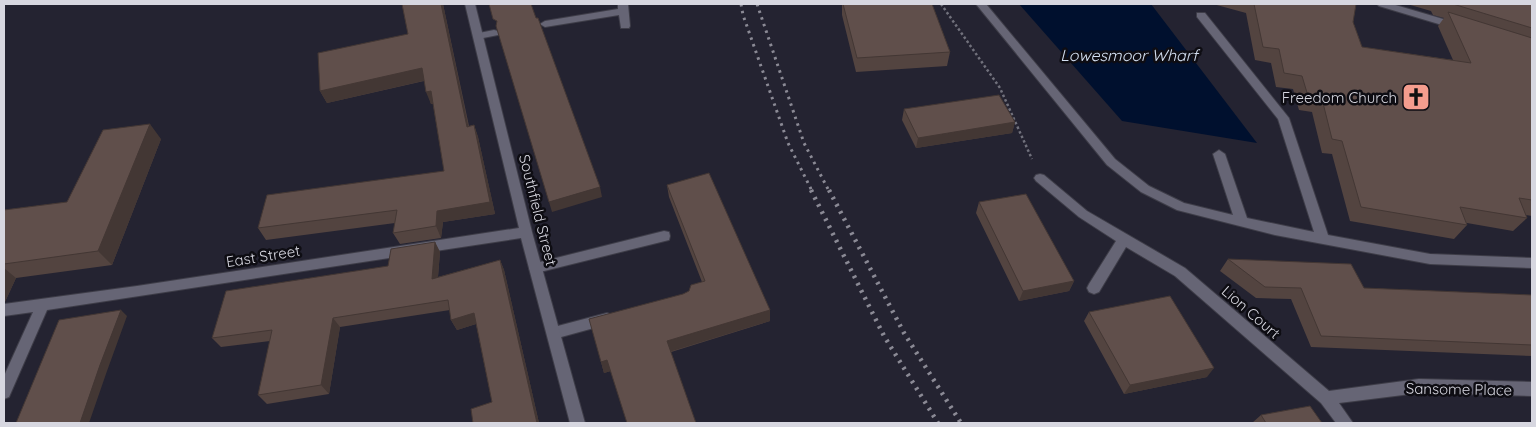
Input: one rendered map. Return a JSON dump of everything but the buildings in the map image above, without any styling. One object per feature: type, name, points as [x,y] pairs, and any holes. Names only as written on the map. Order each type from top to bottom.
[{"type":"street","name":"Southfield Street","points":[[470,4],[526,232],[578,423]]},
{"type":"street","points":[[981,4],[1111,162],[1145,189],[1181,207],[1323,239],[1430,259],[1532,263]]},
{"type":"street","points":[[1382,4],[1467,30]]},
{"type":"street","points":[[545,24],[622,7],[625,26]]},
{"type":"street","points":[[1201,15],[1283,118],[1323,239]]},
{"type":"street","points":[[478,36],[494,34]]},
{"type":"street","points":[[1219,154],[1242,222]]},
{"type":"street","name":"Lion Court","points":[[1040,178],[1083,214],[1180,272],[1326,398],[1345,423]]},
{"type":"street","name":"East Street","points":[[4,310],[137,292],[526,232]]},
{"type":"street","points":[[536,268],[664,236]]},
{"type":"street","points":[[1094,288],[1124,239]]},
{"type":"street","points":[[4,392],[44,304]]},
{"type":"street","points":[[554,333],[619,316]]},
{"type":"street","name":"Sansome Place","points":[[1326,398],[1419,386],[1532,389]]},
{"type":"path","points":[[940,4],[1000,88],[1040,178]]},
{"type":"water","name":"Lowesmoor Wharf","points":[[1019,4],[1151,4],[1257,143],[1122,121]]},
{"type":"railway","points":[[741,4],[743,15],[788,143],[812,191]]},
{"type":"railway","points":[[757,4],[804,143],[829,191]]},
{"type":"railway","points":[[811,190],[884,336],[938,423]]},
{"type":"railway","points":[[829,190],[904,333],[961,423]]},
{"type":"place","name":"Freedom Church","points":[[1416,97]]}]
